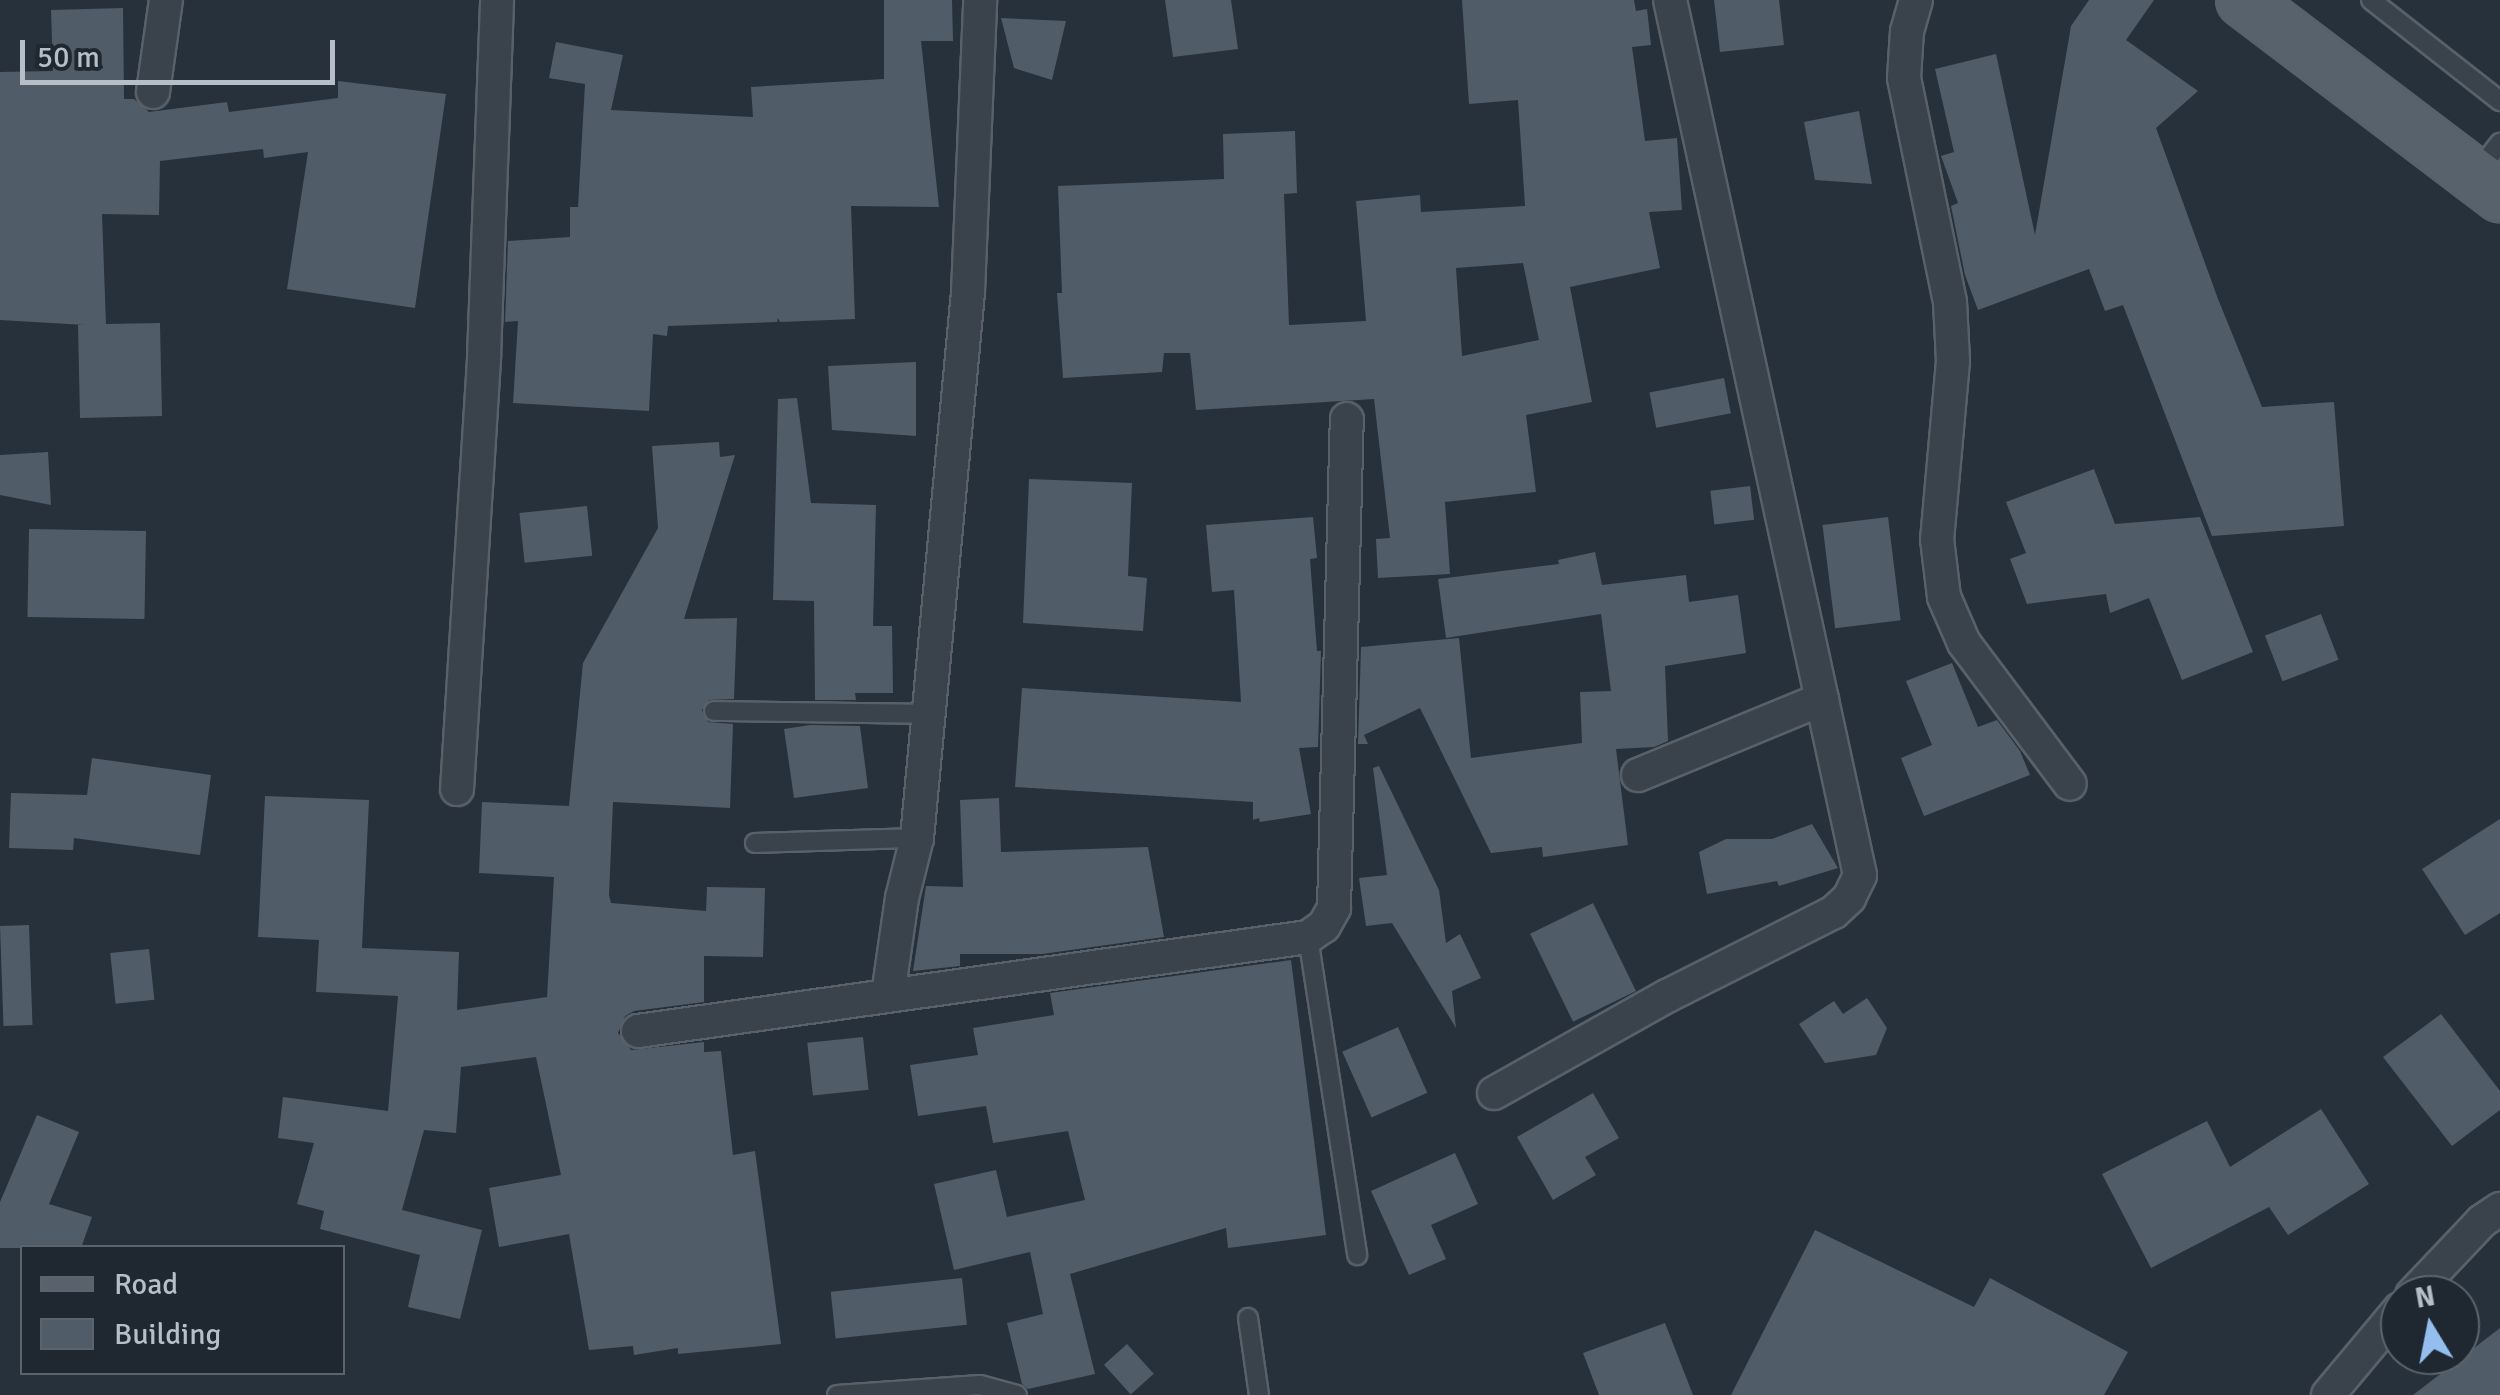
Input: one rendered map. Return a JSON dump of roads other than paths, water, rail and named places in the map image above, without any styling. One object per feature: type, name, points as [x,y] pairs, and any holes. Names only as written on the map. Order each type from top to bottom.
[{"type":"main road","points":[[2243,0],[2491,171]]},
{"type":"street","points":[[153,92],[166,0]]},
{"type":"street","points":[[457,788],[484,356],[497,0]]},
{"type":"street","points":[[888,996],[902,898],[917,838],[968,292],[980,0]]},
{"type":"street","points":[[1494,1093],[1667,996],[1834,912],[1849,898],[1860,875],[1857,846],[1670,0]]},
{"type":"street","points":[[1916,0],[1906,31],[1904,78],[1950,302],[1954,360],[1937,539],[1944,597],[1964,643],[2070,784]]},
{"type":"street","points":[[638,1031],[1308,937],[1324,926],[1334,908],[1348,418]]},
{"type":"street","points":[[1638,775],[1822,699]]},
{"type":"street","points":[[2431,1275],[2482,1221],[2500,1210]]},
{"type":"street","points":[[2328,1395],[2380,1334]]},
{"type":"lane","points":[[2371,0],[2500,101]]},
{"type":"lane","points":[[714,711],[928,714]]},
{"type":"lane","points":[[755,844],[917,838]]},
{"type":"lane","points":[[1308,937],[1357,1254]]},
{"type":"lane","points":[[1248,1318],[1259,1395]]},
{"type":"lane","points":[[837,1395],[980,1385],[1017,1395]]}]
